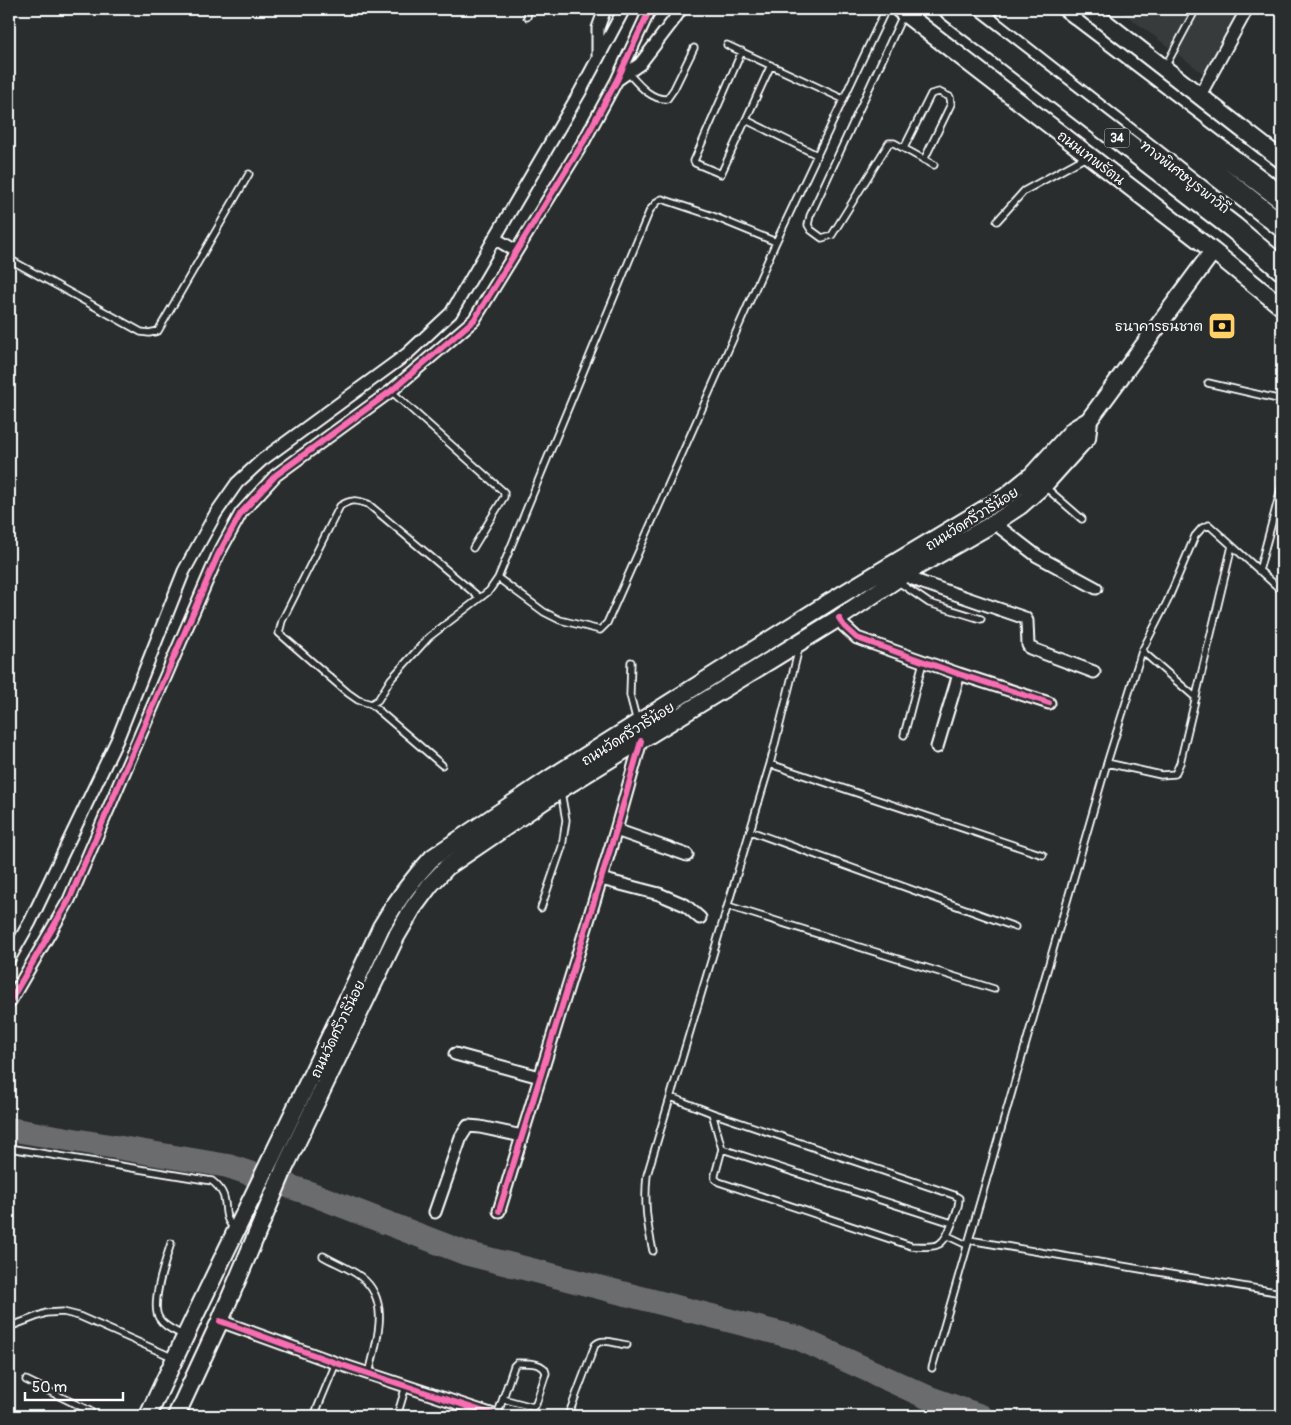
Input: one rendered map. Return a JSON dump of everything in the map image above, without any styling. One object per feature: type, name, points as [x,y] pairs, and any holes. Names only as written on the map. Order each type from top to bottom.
[{"type":"highway","name":"34","points":[[950,9],[1234,228],[1282,268]]},
{"type":"highway","name":"ทางพิเศษบูรพาวิถี","points":[[967,9],[1052,73],[1282,254]]},
{"type":"highway","name":"ทางพิเศษบูรพาวิถี","points":[[1006,9],[1282,226]]},
{"type":"highway","points":[[1033,9],[1282,198]]},
{"type":"main road","points":[[1088,9],[1282,160]]},
{"type":"main road","name":"ถนนเทพรัตน","points":[[902,11],[1088,156],[1214,251],[1282,307]]},
{"type":"main road","name":"ถนนวัดศรีวารีน้อย","points":[[148,1416],[184,1336],[250,1204],[381,927],[416,874],[433,857],[552,777],[831,600],[1006,496],[1032,475],[1074,429],[1089,420],[1214,251]]},
{"type":"main road","name":"ถนนวัดศรีวารีน้อย","points":[[176,1416],[220,1320],[285,1167],[396,937],[413,908],[430,885],[447,867],[560,790],[839,618],[901,577],[1020,506],[1043,485],[1087,438],[1089,420]]},
{"type":"street","points":[[598,58],[598,28],[605,9]]},
{"type":"street","points":[[9,959],[30,922],[117,740],[184,572],[216,513],[237,483],[262,460],[407,354],[451,314],[580,92],[624,9]]},
{"type":"street","points":[[9,1004],[69,900],[218,555],[242,513],[276,475],[391,392],[474,320],[584,141],[617,80],[650,9]]},
{"type":"street","points":[[617,80],[629,74],[640,64],[674,21],[681,9]]},
{"type":"street","points":[[1200,95],[1247,9]]},
{"type":"street","points":[[494,238],[516,252]]},
{"type":"street","points":[[994,523],[1037,556],[1096,588]]},
{"type":"street","points":[[901,577],[913,579],[1025,618],[1027,621],[1028,646],[1030,648],[1094,672]]},
{"type":"street","points":[[839,618],[844,626],[857,638],[923,662],[1049,703]]},
{"type":"street","points":[[937,746],[959,674]]},
{"type":"street","points":[[117,740],[135,749]]},
{"type":"street","points":[[499,1211],[616,830],[641,741]]},
{"type":"street","points":[[616,830],[687,855]]},
{"type":"street","points":[[601,879],[659,894],[685,905],[700,918]]},
{"type":"street","points":[[455,1054],[540,1078]]},
{"type":"street","points":[[436,1212],[461,1137],[468,1126],[522,1136]]},
{"type":"street","points":[[220,1320],[336,1363],[497,1416]]},
{"type":"lane","points":[[527,17],[529,9]]},
{"type":"lane","points":[[498,578],[544,612],[560,620],[600,630],[608,623],[776,242],[886,9]]},
{"type":"lane","points":[[1164,69],[1196,9]]},
{"type":"lane","points":[[902,11],[810,216],[808,225],[811,230],[822,238],[832,235],[886,146],[894,143],[934,165]]},
{"type":"lane","points":[[727,45],[843,99]]},
{"type":"lane","points":[[629,74],[648,93],[660,99],[667,99],[694,48]]},
{"type":"lane","points":[[742,51],[694,162],[721,174],[771,65]]},
{"type":"lane","points":[[904,148],[931,94],[939,92],[950,97],[951,104],[924,160]]},
{"type":"lane","points":[[746,120],[817,155]]},
{"type":"lane","points":[[997,221],[1024,191],[1088,156]]},
{"type":"lane","points":[[9,259],[140,332],[158,331],[249,174]]},
{"type":"lane","points":[[371,704],[378,700],[391,679],[429,637],[489,591],[498,578],[650,210],[662,199],[710,215],[776,242]]},
{"type":"lane","points":[[1208,383],[1282,400]]},
{"type":"lane","points":[[391,392],[504,492],[504,497],[473,548]]},
{"type":"lane","points":[[1043,485],[1082,519]]},
{"type":"lane","points":[[1260,571],[1282,485]]},
{"type":"lane","points":[[442,765],[371,704],[358,700],[348,693],[279,633],[282,621],[340,506],[350,500],[357,500],[368,504],[480,598]]},
{"type":"lane","points":[[932,1368],[1107,763],[1142,651],[1167,602],[1195,536],[1202,528],[1209,525],[1282,591]]},
{"type":"lane","points":[[1107,763],[1161,775],[1176,774],[1232,546]]},
{"type":"lane","points":[[901,577],[929,603],[981,619]]},
{"type":"lane","points":[[653,1251],[646,1219],[646,1183],[770,764],[801,641]]},
{"type":"lane","points":[[1142,651],[1196,698]]},
{"type":"lane","points":[[631,662],[630,695],[637,724]]},
{"type":"lane","points":[[904,735],[923,662]]},
{"type":"lane","points":[[770,764],[1043,855]]},
{"type":"lane","points":[[541,908],[562,847],[566,820],[560,790]]},
{"type":"lane","points":[[750,831],[1015,927]]},
{"type":"lane","points":[[728,906],[994,990]]},
{"type":"lane","points":[[671,1097],[712,1113],[954,1195],[959,1198],[959,1204],[948,1236],[941,1243],[932,1246],[911,1246],[719,1182],[715,1179],[715,1175],[722,1149],[712,1113]]},
{"type":"lane","points":[[9,1148],[212,1181],[225,1194],[226,1219],[236,1231]]},
{"type":"lane","points":[[722,1149],[952,1223]]},
{"type":"lane","points":[[948,1236],[968,1242],[1282,1293]]},
{"type":"lane","points":[[171,1243],[161,1279],[156,1312],[164,1324],[184,1336]]},
{"type":"lane","points":[[323,1256],[361,1277],[371,1288],[379,1306],[380,1322],[369,1374]]},
{"type":"lane","points":[[9,1326],[46,1313],[63,1312],[79,1316],[174,1358]]},
{"type":"lane","points":[[568,1416],[598,1342],[603,1341],[627,1345]]},
{"type":"lane","points":[[314,1416],[336,1363]]},
{"type":"lane","points":[[497,1416],[514,1366],[517,1363],[542,1366],[546,1369],[536,1404],[533,1407],[503,1399]]},
{"type":"lane","points":[[26,1380],[90,1411],[92,1416]]},
{"type":"lane","points":[[397,1416],[406,1386]]},
{"type":"shaded area","points":[[1118,9],[1245,9],[1208,77]]},
{"type":"waterway","points":[[9,1129],[228,1166],[312,1194],[465,1253],[798,1338],[927,1397],[981,1416]]},
{"type":"cycle path","points":[[9,1003],[69,900],[218,555],[241,513],[276,475],[391,391],[474,320],[584,141],[617,80],[650,9]]},
{"type":"cycle path","points":[[839,618],[844,626],[857,638],[1049,703]]},
{"type":"cycle path","points":[[499,1211],[616,830],[641,741]]},
{"type":"cycle path","points":[[220,1321],[336,1363],[497,1416]]},
{"type":"place","name":"ธนาคารธนชาต","points":[[1222,326]]}]
